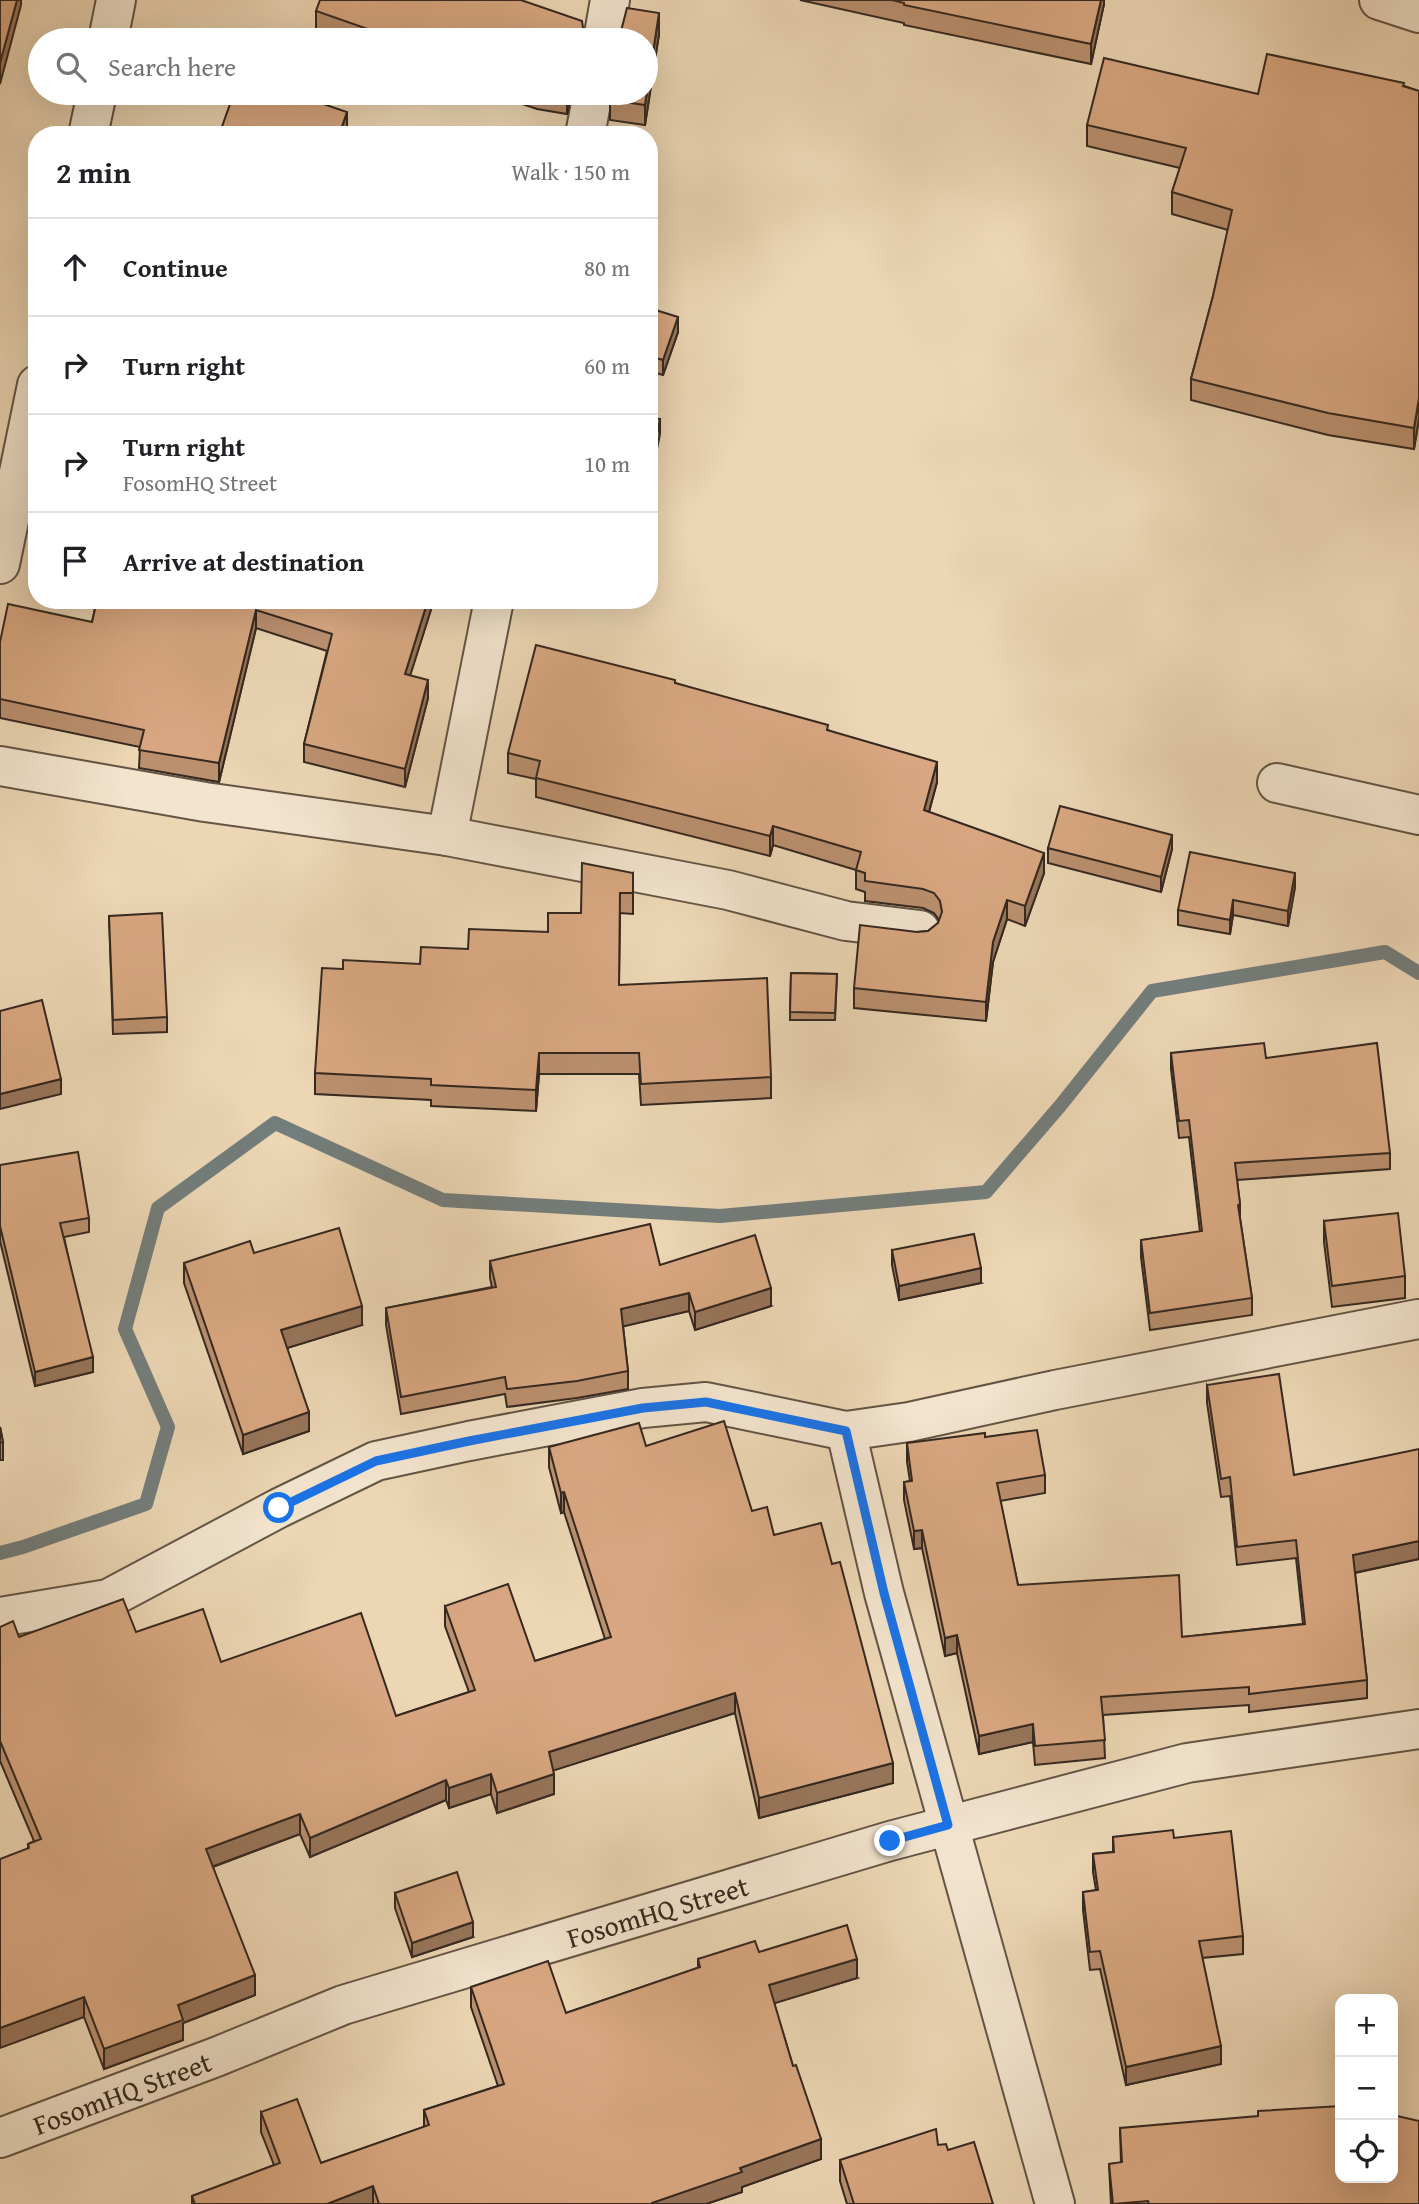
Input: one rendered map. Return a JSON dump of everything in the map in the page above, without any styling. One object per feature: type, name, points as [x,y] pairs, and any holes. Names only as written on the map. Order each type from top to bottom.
[{"type":"street","points":[[110,28],[116,0]]},
{"type":"street","points":[[605,28],[610,0]]},
{"type":"street","points":[[1379,0],[1419,13]]},
{"type":"street","points":[[90,126],[94,105]]},
{"type":"street","points":[[587,126],[591,105]]},
{"type":"street","points":[[0,564],[28,429]]},
{"type":"street","points":[[447,836],[492,609]]},
{"type":"street","points":[[0,766],[205,802],[447,836],[728,890],[846,921],[920,930]]},
{"type":"street","points":[[1278,783],[1419,815]]},
{"type":"street","points":[[0,1617],[108,1599],[303,1496],[376,1461],[403,1455],[643,1408],[706,1402],[846,1431],[909,1423],[1055,1390],[1418,1319]]},
{"type":"street","points":[[846,1431],[884,1593],[1055,2204]]},
{"type":"street","name":"FosomHQ Street","points":[[0,2138],[204,2062],[343,2005],[948,1825],[1187,1763],[1419,1729]]},
{"type":"building","points":[[0,0],[17,0],[0,63]]},
{"type":"building","points":[[320,0],[521,0],[582,21],[583,28],[365,28],[316,11]]},
{"type":"building","points":[[892,0],[1101,0],[1091,44],[904,5]]},
{"type":"building","points":[[627,8],[659,13],[657,28],[622,28]]},
{"type":"building","points":[[1267,54],[1404,83],[1403,86],[1419,91],[1419,398],[1414,428],[1328,413],[1191,379],[1232,210],[1172,192],[1186,148],[1087,125],[1104,58],[1258,94]]},
{"type":"building","points":[[230,105],[326,105],[347,112],[342,126],[222,126]]},
{"type":"building","points":[[658,311],[678,317],[663,360],[658,359]]},
{"type":"building","points":[[8,604],[92,622],[95,609],[425,609],[405,674],[428,680],[405,769],[304,744],[332,634],[256,610],[219,763],[139,750],[144,730],[0,699],[0,642]]},
{"type":"building","points":[[536,645],[675,680],[675,683],[828,725],[827,730],[937,762],[924,810],[1044,853],[1025,906],[1007,900],[993,942],[986,1002],[854,988],[860,925],[928,931],[938,923],[942,912],[940,901],[934,893],[865,881],[865,873],[856,870],[861,852],[773,826],[770,836],[536,778],[540,761],[508,753]]},
{"type":"building","points":[[1060,806],[1172,835],[1161,877],[1048,848]]},
{"type":"building","points":[[1190,852],[1295,873],[1288,911],[1233,900],[1230,920],[1178,910]]},
{"type":"building","points":[[582,863],[633,873],[633,893],[620,893],[619,985],[767,978],[771,1077],[641,1084],[639,1053],[539,1053],[536,1090],[431,1085],[431,1079],[315,1073],[322,968],[343,969],[343,960],[420,964],[421,947],[468,949],[469,929],[548,932],[548,913],[581,913]]},
{"type":"building","points":[[162,913],[167,1017],[113,1020],[109,916]]},
{"type":"building","points":[[791,973],[837,974],[835,1013],[790,1012]]},
{"type":"building","points":[[42,1000],[61,1079],[0,1094],[0,1011]]},
{"type":"building","points":[[1264,1043],[1266,1058],[1377,1043],[1390,1153],[1235,1163],[1238,1205],[1252,1298],[1150,1313],[1141,1240],[1202,1231],[1189,1120],[1179,1121],[1171,1053]]},
{"type":"building","points":[[78,1152],[89,1218],[60,1223],[93,1357],[35,1372],[0,1226],[0,1165]]},
{"type":"building","points":[[1398,1213],[1405,1276],[1332,1286],[1324,1221]]},
{"type":"building","points":[[650,1224],[660,1265],[755,1235],[771,1288],[695,1312],[689,1293],[621,1309],[628,1371],[577,1381],[507,1389],[505,1377],[401,1397],[386,1308],[496,1287],[490,1261]]},
{"type":"building","points":[[339,1228],[362,1306],[281,1330],[309,1412],[243,1435],[184,1263],[250,1241],[254,1253]]},
{"type":"building","points":[[974,1234],[981,1268],[899,1286],[892,1250]]},
{"type":"building","points":[[1279,1374],[1294,1475],[1419,1449],[1419,1541],[1353,1555],[1367,1680],[1249,1694],[1249,1687],[1101,1697],[1105,1740],[1035,1746],[1033,1724],[979,1736],[957,1635],[945,1638],[922,1530],[914,1531],[904,1482],[912,1481],[907,1443],[985,1433],[985,1437],[1037,1430],[1045,1475],[997,1483],[1018,1585],[1179,1575],[1182,1637],[1305,1624],[1296,1540],[1237,1547],[1230,1477],[1221,1479],[1207,1385]]},
{"type":"building","points":[[724,1421],[752,1511],[767,1507],[774,1535],[821,1523],[832,1564],[840,1562],[893,1763],[759,1798],[735,1693],[549,1752],[554,1774],[497,1793],[491,1774],[449,1788],[446,1780],[310,1838],[300,1814],[206,1849],[255,1975],[178,2005],[183,2020],[104,2049],[84,1997],[0,2028],[0,1859],[29,1848],[28,1844],[41,1839],[0,1741],[0,1627],[13,1621],[19,1637],[123,1599],[136,1632],[203,1609],[221,1662],[361,1613],[396,1716],[475,1690],[445,1606],[508,1584],[535,1661],[611,1637],[564,1492],[561,1493],[549,1447],[639,1423],[646,1446]]},
{"type":"building","points":[[1173,1830],[1174,1838],[1231,1831],[1243,1936],[1199,1941],[1221,2046],[1126,2067],[1100,1951],[1090,1952],[1083,1892],[1098,1890],[1093,1854],[1114,1852],[1113,1837]]},
{"type":"building","points":[[457,1872],[473,1922],[412,1943],[395,1893]]},
{"type":"building","points":[[847,1925],[857,1959],[769,1985],[793,2066],[796,2065],[821,2139],[740,2168],[742,2172],[652,2204],[379,2204],[373,2186],[327,2204],[195,2204],[192,2196],[280,2163],[261,2112],[297,2099],[321,2163],[429,2125],[424,2110],[504,2084],[471,1987],[548,1961],[566,2013],[700,1967],[698,1959],[755,1941],[759,1952]]},
{"type":"building","points":[[1335,2106],[1335,2183],[1398,2183],[1398,2116],[1419,2121],[1419,2204],[1149,2204],[1148,2201],[1113,2204],[1109,2164],[1122,2162],[1120,2128],[1258,2116],[1258,2111]]},
{"type":"building","points":[[936,2129],[938,2145],[946,2144],[948,2150],[974,2142],[993,2204],[854,2204],[840,2160]]},
{"type":"waterway","points":[[0,1553],[146,1504],[168,1427],[125,1329],[158,1208],[275,1123],[443,1200],[720,1216],[986,1192],[1060,1106],[1152,991],[1385,952],[1419,973]]},
{"type":"route","points":[[279,1508],[376,1461],[643,1408],[706,1402],[846,1431],[884,1593],[948,1825],[890,1841]]}]
